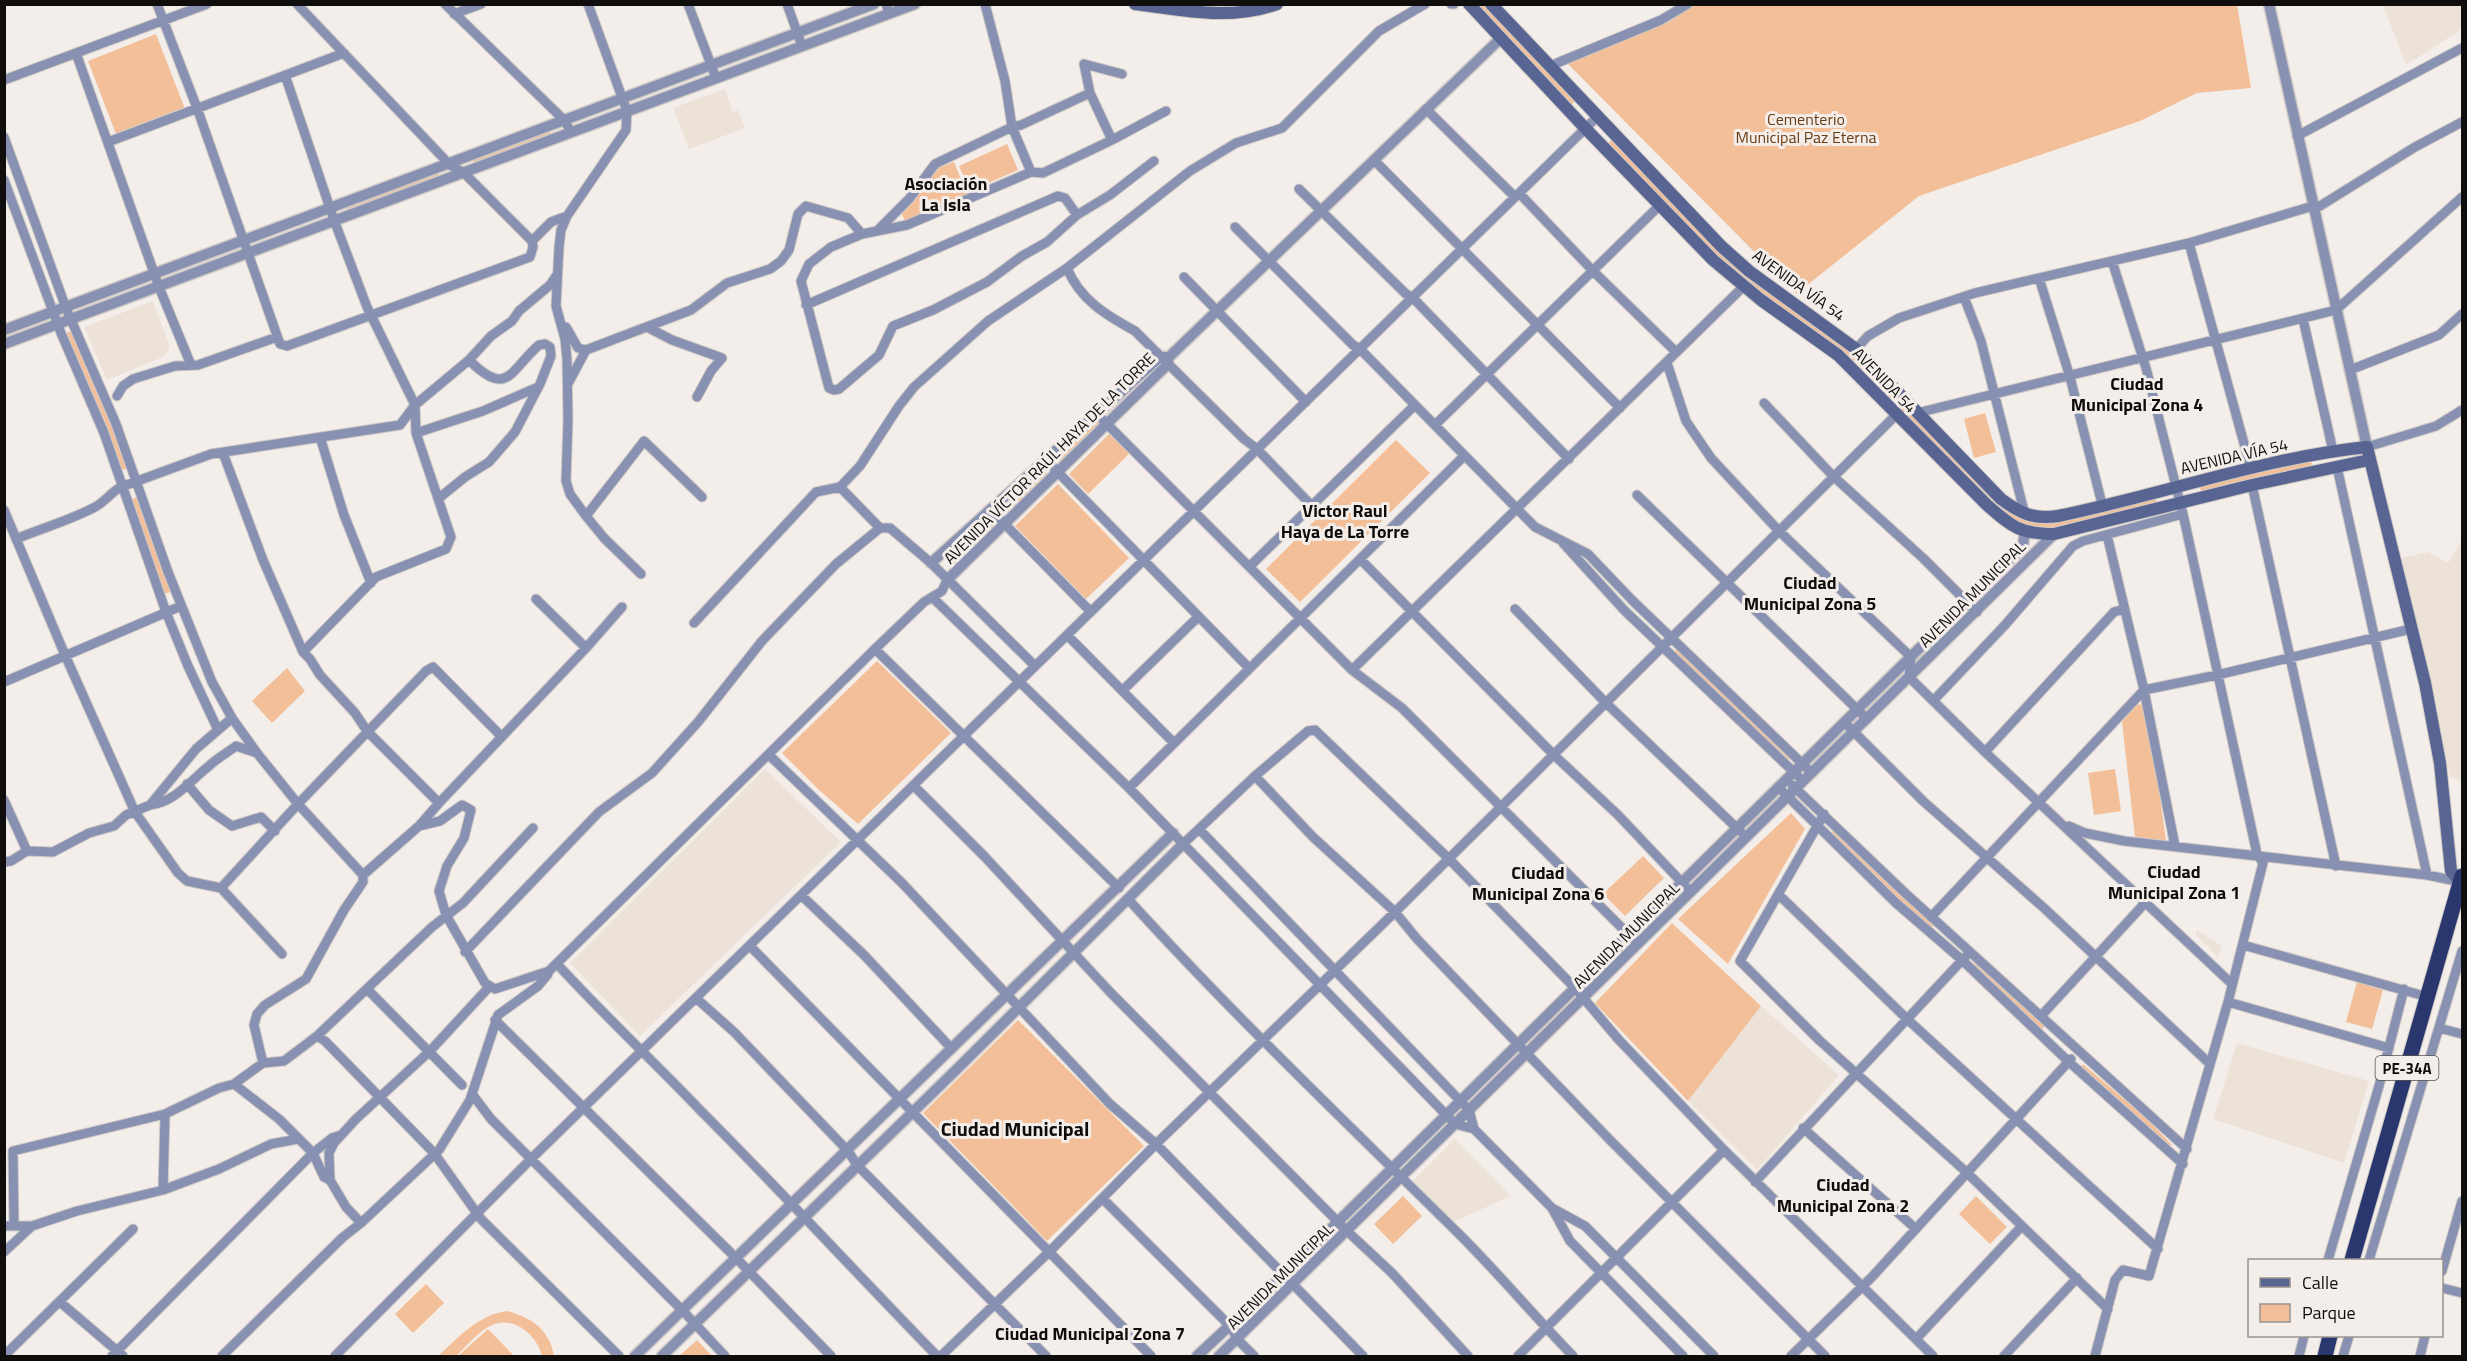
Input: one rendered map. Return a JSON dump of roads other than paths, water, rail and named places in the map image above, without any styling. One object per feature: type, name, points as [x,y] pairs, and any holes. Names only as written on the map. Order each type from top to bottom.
[{"type":"highway","name":"PE-34A","points":[[2352,1259],[2462,880]]},
{"type":"highway","points":[[2325,1356],[2330,1337]]},
{"type":"main road","points":[[1135,4],[1221,14],[1253,12],[1277,4]]},
{"type":"main road","name":"AVENIDA 54","points":[[1469,4],[1659,206],[1713,260],[1744,286],[1838,355],[1987,505],[2002,518],[2025,532],[2054,534],[2181,508],[2252,485],[2337,467],[2368,453]]},
{"type":"main road","name":"AVENIDA VÍA 54","points":[[1491,4],[1721,246],[1749,271],[1856,349],[2001,499],[2025,514],[2048,517],[2333,451],[2368,453]]},
{"type":"main road","points":[[2368,453],[2425,683],[2440,763],[2451,871],[2462,880]]},
{"type":"street","points":[[157,4],[197,108],[280,344],[287,346],[530,256],[533,248],[532,241],[464,172],[450,165],[297,4]]},
{"type":"street","points":[[4,80],[207,4]]},
{"type":"street","points":[[445,4],[564,120],[571,132]]},
{"type":"street","points":[[454,14],[481,4]]},
{"type":"street","points":[[588,4],[627,111],[626,130],[567,216],[561,230],[556,276],[556,306],[578,348],[586,350],[691,310],[727,283],[770,269],[781,261],[789,250],[798,214],[806,206],[848,218],[862,234]]},
{"type":"street","points":[[688,4],[716,78]]},
{"type":"street","points":[[787,4],[802,46]]},
{"type":"street","points":[[4,330],[450,165],[874,4]]},
{"type":"street","points":[[4,344],[802,46],[888,9],[915,4]]},
{"type":"street","points":[[985,4],[1005,81],[1012,127],[1031,172]]},
{"type":"street","points":[[694,623],[816,492],[840,487],[860,466],[914,387],[988,321],[1067,268],[1190,171],[1236,143],[1282,128],[1379,31],[1425,4]]},
{"type":"street","points":[[1550,68],[1557,63],[1661,20],[1688,4]]},
{"type":"street","points":[[2269,4],[2368,453],[2436,426],[2463,410]]},
{"type":"street","points":[[1165,359],[1501,38]]},
{"type":"street","points":[[2297,136],[2463,48]]},
{"type":"street","points":[[76,53],[159,287],[191,364]]},
{"type":"street","points":[[108,142],[344,53]]},
{"type":"street","points":[[1112,140],[1090,93],[1084,64],[1122,74]]},
{"type":"street","points":[[285,75],[334,220],[371,316],[415,405],[416,433],[451,537],[446,549],[376,577],[303,652]]},
{"type":"street","points":[[876,231],[909,199],[935,164],[1090,93]]},
{"type":"street","points":[[1426,109],[1676,352]]},
{"type":"street","points":[[1154,161],[1110,195],[1077,215],[1047,242],[1022,256],[987,282],[933,310],[893,326],[879,354],[839,389],[834,390],[829,387],[801,280],[809,264],[831,247],[862,234],[907,225],[1031,172],[1043,173],[1166,111]]},
{"type":"street","points":[[335,1356],[532,1158],[1597,117]]},
{"type":"street","points":[[1856,349],[1868,336],[1899,318],[1964,297],[2189,243],[2313,206],[2320,206],[2415,147],[2463,122]]},
{"type":"street","points":[[4,137],[70,319],[116,424],[204,663],[232,718],[257,753],[298,804],[363,875],[363,882],[344,910],[306,979],[265,1005],[257,1014],[254,1024],[262,1063]]},
{"type":"street","points":[[1374,160],[1620,408]]},
{"type":"street","points":[[4,180],[53,312],[104,433],[166,612],[218,730]]},
{"type":"street","points":[[1299,189],[1406,294],[1412,297],[1569,459]]},
{"type":"street","points":[[806,305],[1058,196],[1065,198],[1077,215]]},
{"type":"street","points":[[1917,413],[2070,377],[2216,339],[2304,320],[2337,310],[2463,197]]},
{"type":"street","points":[[1435,425],[1659,206]]},
{"type":"street","points":[[532,241],[551,222],[567,216]]},
{"type":"street","points":[[1235,227],[1353,345],[1360,349],[1517,510],[1535,527],[1588,554],[1812,773]]},
{"type":"street","points":[[2189,243],[2251,469]]},
{"type":"street","points":[[2095,1356],[2115,1280],[2123,1270],[2149,1276],[2228,1002],[2263,863],[2257,854],[2176,487],[2143,358],[2112,261]]},
{"type":"street","points":[[1067,268],[1079,292],[1089,302],[1135,331],[1244,440],[1257,449],[1312,506]]},
{"type":"street","points":[[16,538],[96,506],[121,487],[211,454],[400,425],[415,405],[469,360],[491,336],[512,321],[519,311],[550,285],[556,276]]},
{"type":"street","points":[[1184,277],[1306,402]]},
{"type":"street","points":[[2039,279],[2070,377],[2102,504]]},
{"type":"street","points":[[1352,670],[1744,286]]},
{"type":"street","points":[[1964,297],[1981,341],[2025,514]]},
{"type":"street","points":[[2350,370],[2439,335],[2463,314]]},
{"type":"street","points":[[561,319],[565,339],[567,481],[570,494],[604,538],[641,574]]},
{"type":"street","points":[[2304,320],[2333,451]]},
{"type":"street","points":[[647,327],[672,340],[722,358],[711,371],[697,397]]},
{"type":"street","points":[[117,396],[123,386],[133,380],[175,366],[198,365],[278,337]]},
{"type":"street","points":[[438,499],[465,477],[489,462],[501,449],[527,412],[551,356],[550,347],[545,344],[532,351],[517,370],[506,378],[496,380],[484,375],[469,360]]},
{"type":"street","points":[[567,385],[586,350]]},
{"type":"street","name":"AVENIDA VÍCTOR RAÚL HAYA DE LA TORRE","points":[[931,562],[1045,459],[1165,359]]},
{"type":"street","name":"AVENIDA VÍCTOR RAÚL HAYA DE LA TORRE","points":[[947,580],[1107,423],[1165,359]]},
{"type":"street","points":[[1667,363],[1678,400],[1692,429],[1711,458],[1779,531],[1911,657],[1909,677],[1985,752],[2232,984]]},
{"type":"street","points":[[416,433],[483,411],[538,387]]},
{"type":"street","points":[[1764,403],[1833,476],[1924,559],[1977,612]]},
{"type":"street","points":[[1250,566],[1414,405]]},
{"type":"street","points":[[1097,414],[1352,670],[1402,708],[1638,944]]},
{"type":"street","points":[[554,968],[701,1110],[939,1356],[1049,1252],[1155,1144],[1502,807],[1896,415]]},
{"type":"street","points":[[320,437],[344,515],[371,582]]},
{"type":"street","points":[[586,516],[644,441],[702,497]]},
{"type":"street","points":[[223,453],[263,560],[303,652],[320,675],[355,713],[367,731],[439,803]]},
{"type":"street","points":[[1129,788],[1464,456]]},
{"type":"street","points":[[1045,459],[1249,669]]},
{"type":"street","points":[[2337,467],[2427,875]]},
{"type":"street","points":[[2252,485],[2337,866]]},
{"type":"street","points":[[840,487],[880,528]]},
{"type":"street","points":[[1637,495],[1867,719]]},
{"type":"street","points":[[1933,701],[2005,625],[2073,546],[2181,508]]},
{"type":"street","points":[[990,509],[1091,612]]},
{"type":"street","points":[[4,510],[135,812],[178,873],[187,881],[221,888],[282,954]]},
{"type":"street","points":[[465,952],[599,812],[652,773],[698,722],[762,641],[836,564],[880,528],[890,528],[931,562],[1035,666]]},
{"type":"street","name":"AVENIDA MUNICIPAL","points":[[1197,1356],[1231,1327],[1574,987],[1967,603],[2020,549],[2025,532]]},
{"type":"street","name":"AVENIDA MUNICIPAL","points":[[1219,1356],[2054,534]]},
{"type":"street","points":[[2107,535],[2144,690],[2175,846]]},
{"type":"street","points":[[1559,539],[1786,780],[1931,917],[2187,1149]]},
{"type":"street","points":[[1361,560],[1554,755],[1618,815],[1691,892]]},
{"type":"street","points":[[222,1356],[342,1238],[362,1223],[439,1150],[472,1094],[495,1020],[502,1010],[538,986],[875,649],[932,597],[942,591],[947,580]]},
{"type":"street","points":[[932,597],[1129,788],[1455,1124],[1474,1129]]},
{"type":"street","points":[[536,599],[586,648]]},
{"type":"street","points":[[4,682],[182,606]]},
{"type":"street","points":[[363,875],[419,826],[622,607]]},
{"type":"street","points":[[1515,609],[1606,703],[1746,838]]},
{"type":"street","points":[[1985,752],[2114,612],[2124,609]]},
{"type":"street","points":[[1123,690],[1198,617]]},
{"type":"street","points":[[1931,917],[2144,690],[2411,629]]},
{"type":"street","points":[[1067,635],[1174,743]]},
{"type":"street","points":[[875,649],[1119,888]]},
{"type":"street","points":[[221,888],[367,731],[426,671],[433,667],[501,736]]},
{"type":"street","points":[[150,805],[196,749],[232,718]]},
{"type":"street","points":[[1845,723],[1923,801],[2210,1064]]},
{"type":"street","points":[[662,1356],[1183,844],[1255,776],[1308,731],[1315,730],[1448,858],[1574,987],[1618,1040],[1755,1182],[1864,1286],[1933,1356]]},
{"type":"street","points":[[4,862],[11,861],[27,852],[53,852],[89,833],[114,826],[126,815],[150,805],[162,804],[236,746],[257,753]]},
{"type":"street","points":[[769,755],[857,840],[1008,994],[1018,1008],[1110,1104],[1155,1144],[1363,1356]]},
{"type":"street","points":[[1255,776],[1313,837],[1395,912],[1417,939],[1825,1356]]},
{"type":"street","points":[[1786,780],[1796,789],[1817,825],[1896,903],[1962,960],[2069,1062],[2182,1164]]},
{"type":"street","points":[[187,784],[209,810],[232,826],[261,817],[275,831]]},
{"type":"street","points":[[914,786],[986,857],[1064,940],[1073,953],[1210,1093],[1392,1273],[1468,1356]]},
{"type":"street","points":[[4,800],[27,852]]},
{"type":"street","points":[[419,826],[440,821],[462,805],[471,810],[464,838],[447,866],[439,891],[446,915],[480,977],[495,989],[554,968]]},
{"type":"street","points":[[1824,814],[1740,962],[1800,1022],[1967,1175],[2108,1309]]},
{"type":"street","points":[[2064,824],[2103,838],[2257,854],[2337,866],[2462,880]]},
{"type":"street","points":[[298,1139],[271,1144],[219,1169],[163,1190],[76,1211],[32,1226],[9,1225],[13,1151],[165,1114],[219,1088],[234,1084],[262,1063],[284,1061],[317,1036],[446,915],[463,903],[533,828]]},
{"type":"street","points":[[1199,829],[1460,1100],[1469,1110],[1474,1129],[1552,1208],[1570,1241],[1683,1356]]},
{"type":"street","points":[[635,1356],[1173,834]]},
{"type":"street","points":[[1779,895],[1907,1019],[2158,1249]]},
{"type":"street","points":[[802,896],[865,956],[952,1049]]},
{"type":"street","points":[[1128,899],[1172,948],[1400,1178],[1462,1237],[1573,1356]]},
{"type":"street","points":[[2041,1016],[2145,903]]},
{"type":"street","points":[[2242,945],[2428,997]]},
{"type":"street","points":[[750,946],[1152,1356]]},
{"type":"street","points":[[1755,1182],[1970,951]]},
{"type":"street","points":[[2369,1259],[2463,951]]},
{"type":"street","points":[[362,1223],[346,1207],[330,1180],[329,1153],[356,1119],[430,1051],[490,986]]},
{"type":"street","points":[[367,989],[462,1085]]},
{"type":"street","points":[[2328,1259],[2404,989]]},
{"type":"street","points":[[697,999],[734,1032],[848,1151],[857,1165],[1046,1356]]},
{"type":"street","points":[[2228,1002],[2389,1048]]},
{"type":"street","points":[[495,1020],[585,1107],[831,1356]]},
{"type":"street","points":[[2439,1028],[2463,1034]]},
{"type":"street","points":[[317,1036],[325,1041],[434,1153],[478,1214],[619,1356]]},
{"type":"street","points":[[1791,1356],[1864,1286],[2078,1051]]},
{"type":"street","points":[[234,1084],[279,1119],[313,1153],[324,1177],[330,1180]]},
{"type":"street","points":[[472,1094],[491,1119],[725,1356]]},
{"type":"street","points":[[163,1190],[165,1114]]},
{"type":"street","points":[[1803,1128],[1916,1229]]},
{"type":"street","points":[[60,1302],[118,1354],[313,1153],[332,1138],[341,1135]]},
{"type":"street","points":[[1518,1356],[1724,1150]]},
{"type":"street","points":[[1103,1199],[1231,1327],[1237,1339],[1254,1356]]},
{"type":"street","points":[[2443,1268],[2463,1201]]},
{"type":"street","points":[[1552,1208],[1585,1226],[1714,1356]]},
{"type":"street","points":[[4,1252],[32,1226]]},
{"type":"street","points":[[1916,1339],[2021,1227]]},
{"type":"street","points":[[4,1356],[133,1229]]},
{"type":"street","points":[[2004,1356],[2077,1278]]},
{"type":"street","points":[[2443,1288],[2463,1293]]},
{"type":"street","points":[[2299,1356],[2304,1337]]},
{"type":"street","points":[[2343,1356],[2348,1337]]},
{"type":"street","points":[[2420,1356],[2425,1337]]},
{"type":"district","name":"Asociación La Isla","points":[[946,193]]},
{"type":"district","name":"Ciudad Municipal Zona 4","points":[[2137,394]]},
{"type":"district","name":"Victor Raul Haya de La Torre","points":[[1345,520]]},
{"type":"district","name":"Ciudad Municipal Zona 5","points":[[1810,592]]},
{"type":"district","name":"Ciudad Municipal Zona 1","points":[[2174,881]]},
{"type":"district","name":"Ciudad Municipal Zona 6","points":[[1538,882]]},
{"type":"district","name":"Ciudad Municipal","points":[[1015,1128]]},
{"type":"district","name":"Ciudad Municipal Zona 2","points":[[1843,1194]]},
{"type":"district","name":"Ciudad Municipal Zona 7","points":[[1090,1333]]},
{"type":"park label","name":"Cementerio Municipal Paz Eterna","points":[[1806,128]]}]
